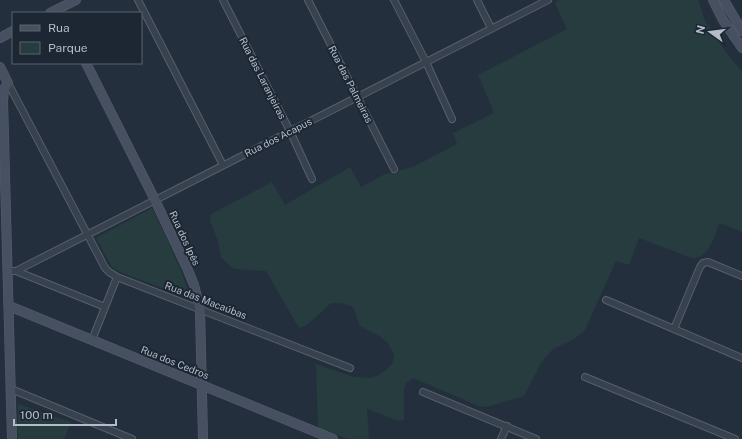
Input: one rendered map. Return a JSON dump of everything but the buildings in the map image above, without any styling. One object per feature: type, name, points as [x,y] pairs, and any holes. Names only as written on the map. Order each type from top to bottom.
[{"type":"street","points":[[54,0],[57,12],[76,0]]},
{"type":"street","points":[[138,0],[223,166]]},
{"type":"street","name":"Rua das Laranjeiras","points":[[223,0],[290,131],[312,179]]},
{"type":"street","name":"Rua das Palmeiras","points":[[308,0],[394,169]]},
{"type":"street","points":[[394,0],[426,62],[452,119]]},
{"type":"street","points":[[477,0],[492,28]]},
{"type":"street","name":"Rua dos Acapus","points":[[12,271],[223,166],[548,0]]},
{"type":"street","points":[[713,0],[723,20],[742,48]]},
{"type":"street","points":[[724,0],[742,31]]},
{"type":"street","points":[[0,38],[12,32]]},
{"type":"street","name":"Rua dos Ipês","points":[[87,64],[155,200],[188,268],[194,285],[200,309],[203,386],[203,439]]},
{"type":"street","points":[[0,66],[105,268],[117,277],[92,340]]},
{"type":"street","points":[[8,83],[4,88],[3,100],[12,271],[9,306],[12,439]]},
{"type":"street","points":[[674,329],[703,263],[708,262],[742,276]]},
{"type":"street","points":[[12,271],[105,307]]},
{"type":"street","name":"Rua das Macaúbas","points":[[117,277],[350,368]]},
{"type":"street","points":[[606,300],[742,358]]},
{"type":"street","name":"Rua dos Cedros","points":[[9,306],[333,439]]},
{"type":"street","points":[[585,377],[735,439]]},
{"type":"street","points":[[11,390],[132,439]]},
{"type":"street","points":[[423,392],[536,439]]},
{"type":"street","points":[[501,439],[507,426]]},
{"type":"green space","points":[[559,0],[698,0],[705,21],[728,55],[742,71],[742,232],[720,223],[707,250],[698,257],[692,258],[639,238],[629,265],[616,261],[585,330],[574,339],[553,349],[541,363],[524,396],[490,406],[481,407],[413,378],[406,383],[404,390],[404,420],[399,421],[367,409],[369,439],[348,439],[318,428],[316,364],[354,377],[370,378],[379,375],[393,362],[394,355],[388,343],[381,337],[360,326],[353,307],[341,303],[331,303],[307,325],[299,328],[266,271],[234,269],[221,258],[218,241],[210,221],[211,214],[272,182],[285,205],[350,167],[361,187],[385,174],[413,167],[457,144],[453,133],[494,113],[478,75],[567,29],[555,3]]},
{"type":"green space","points":[[152,208],[178,264],[191,299],[120,272],[111,266],[96,238]]},
{"type":"green space","points":[[18,404],[71,422],[64,439],[18,439]]}]
